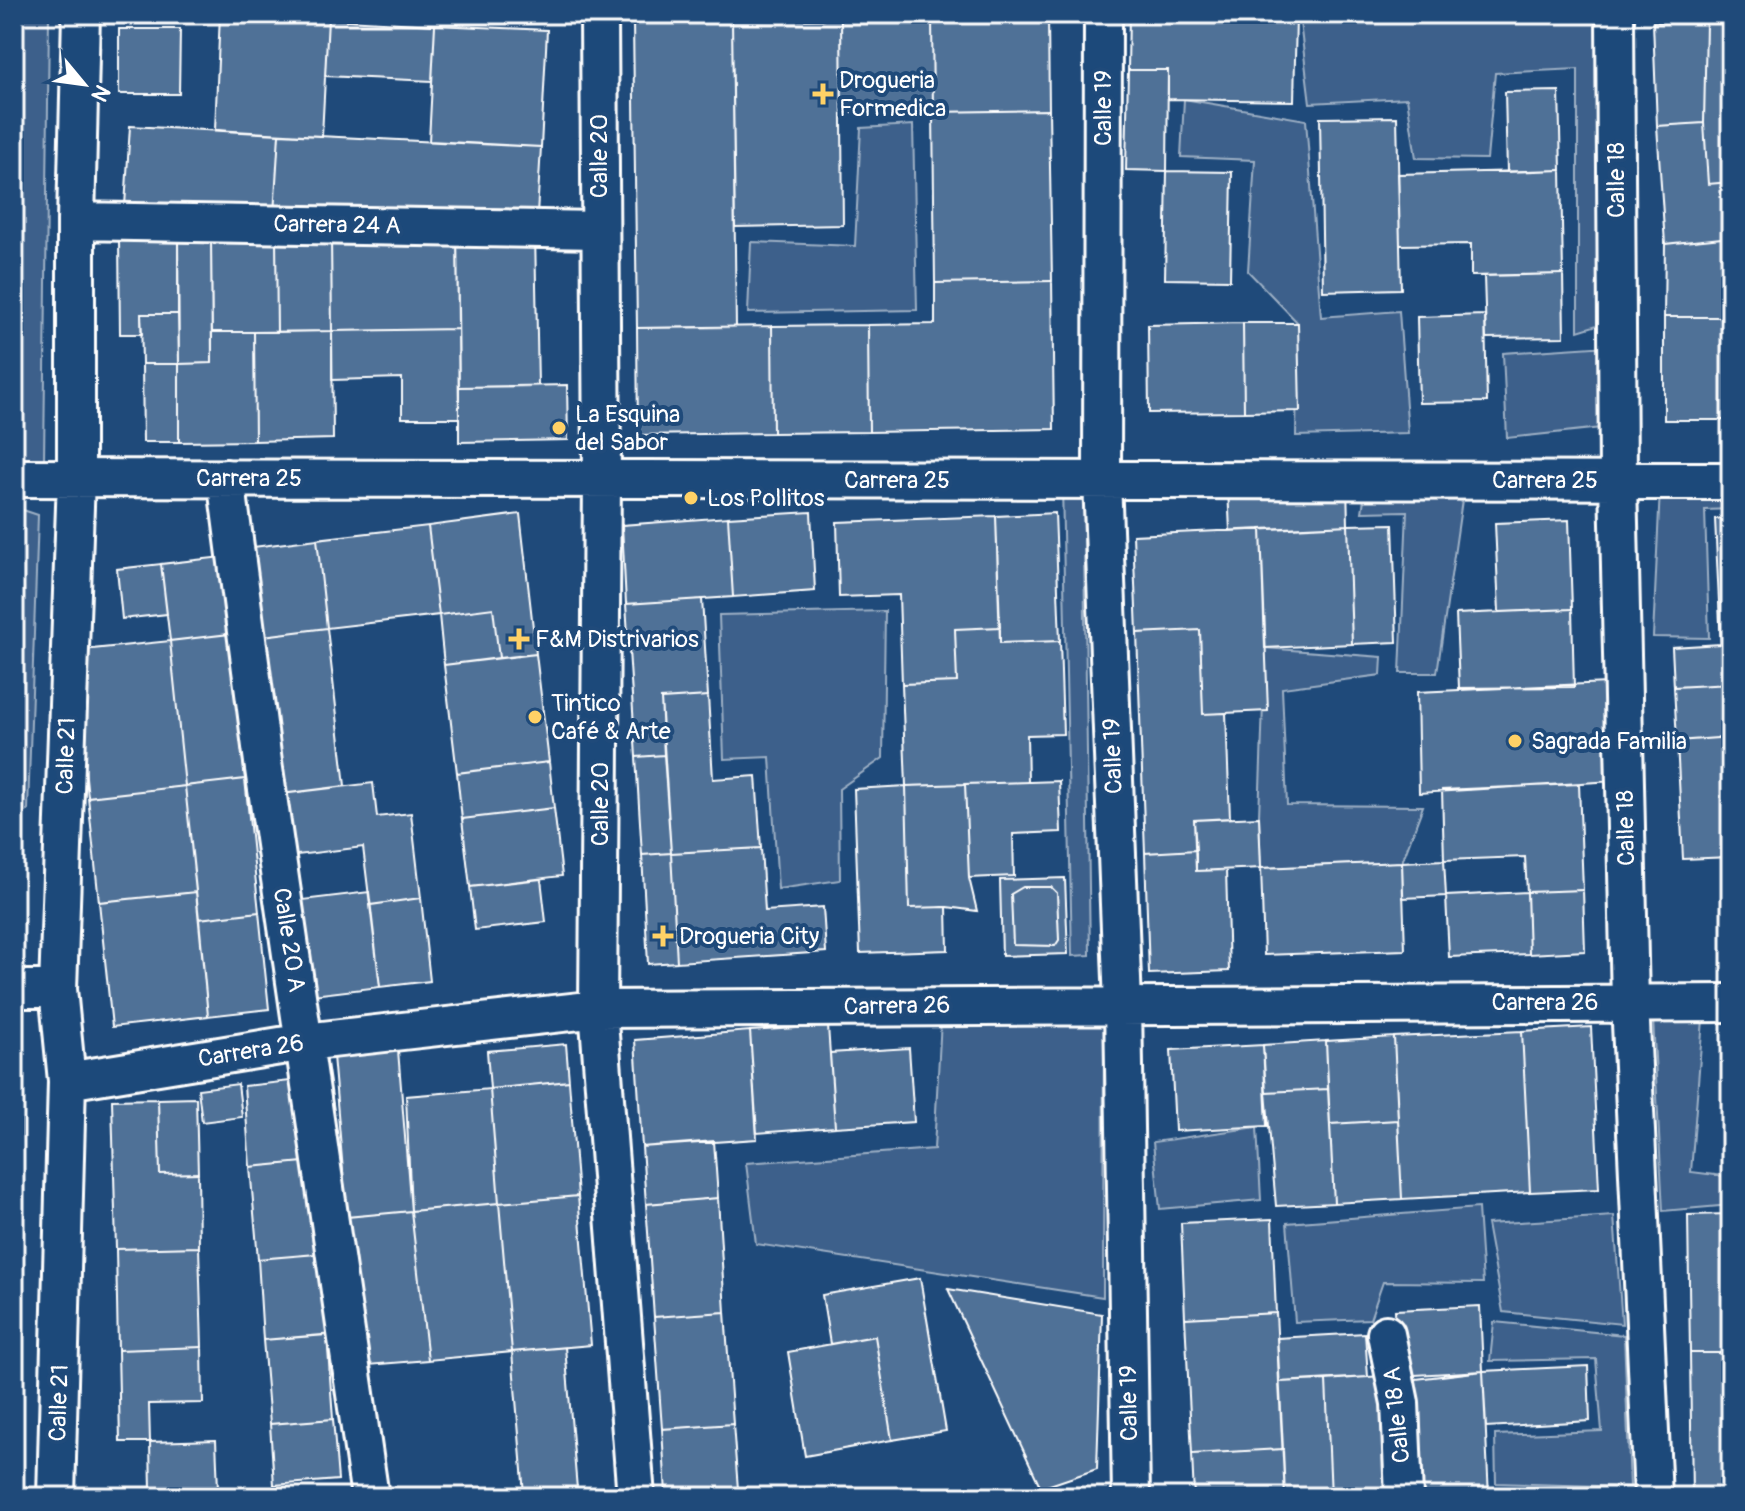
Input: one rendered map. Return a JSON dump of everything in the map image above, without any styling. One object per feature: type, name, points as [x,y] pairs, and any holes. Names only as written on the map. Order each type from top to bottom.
[{"type":"street","name":"Calle 21","points":[[56,1497],[67,1081],[58,989],[76,478],[76,221],[81,14]]},
{"type":"street","name":"Calle 20","points":[[599,14],[602,479],[598,1009],[636,1497]]},
{"type":"street","name":"Calle 19","points":[[1103,14],[1102,480],[1123,1004],[1131,1497]]},
{"type":"street","name":"Calle 18","points":[[1615,14],[1618,480],[1630,1002],[1653,1497]]},
{"type":"street","name":"Carrera 24 A","points":[[76,221],[599,230]]},
{"type":"street","name":"Carrera 25","points":[[14,478],[1731,481]]},
{"type":"street","name":"Calle 20 A","points":[[226,478],[370,1497]]},
{"type":"street","points":[[14,989],[58,989]]},
{"type":"street","name":"Carrera 26","points":[[67,1081],[305,1042],[598,1009],[1731,1003]]},
{"type":"street","name":"Calle 18 A","points":[[1386,1334],[1400,1403],[1404,1497]]},
{"type":"shaded area","points":[[14,14],[49,14],[44,462],[14,461]]},
{"type":"shaded area","points":[[1299,14],[1599,14],[1607,322],[1578,331],[1578,69],[1495,73],[1487,159],[1416,158],[1407,98],[1310,103]]},
{"type":"shaded area","points":[[1184,99],[1306,120],[1321,317],[1399,311],[1408,433],[1296,436],[1298,323],[1248,271],[1255,160],[1181,157]]},
{"type":"shaded area","points":[[913,125],[917,310],[748,313],[751,242],[855,246],[861,128]]},
{"type":"shaded area","points":[[1608,346],[1601,428],[1507,438],[1503,353]]},
{"type":"shaded area","points":[[1083,480],[1090,955],[1072,956],[1062,485]]},
{"type":"shaded area","points":[[1660,489],[1731,489],[1731,509],[1705,510],[1709,638],[1653,637]]},
{"type":"shaded area","points":[[1364,499],[1462,500],[1437,673],[1400,673],[1407,511],[1362,512]]},
{"type":"shaded area","points":[[14,507],[38,515],[28,810],[14,814]]},
{"type":"shaded area","points":[[885,611],[883,758],[839,789],[840,880],[778,889],[770,757],[724,759],[719,615]]},
{"type":"shaded area","points":[[1265,648],[1382,657],[1381,675],[1282,688],[1287,805],[1423,806],[1402,862],[1261,868],[1259,817]]},
{"type":"shaded area","points":[[14,989],[20,989],[22,1473],[14,1473]]},
{"type":"shaded area","points":[[1652,1000],[1703,1019],[1691,1172],[1731,1177],[1731,1205],[1663,1211]]},
{"type":"shaded area","points":[[1104,1014],[1103,1297],[756,1244],[746,1163],[934,1149],[941,1019]]},
{"type":"shaded area","points":[[1257,1127],[1261,1200],[1160,1209],[1153,1142]]},
{"type":"shaded area","points":[[1478,1208],[1483,1283],[1383,1282],[1370,1319],[1295,1322],[1287,1223]]},
{"type":"shaded area","points":[[1614,1216],[1622,1324],[1503,1312],[1487,1224]]},
{"type":"shaded area","points":[[1494,1322],[1624,1335],[1630,1487],[1496,1483],[1495,1435],[1602,1431],[1596,1359],[1490,1361]]},
{"type":"building","points":[[220,14],[328,19],[322,136],[215,130]]},
{"type":"building","points":[[1129,14],[1296,17],[1294,101],[1168,99],[1168,70],[1128,70]]},
{"type":"building","points":[[1048,16],[1049,110],[933,112],[932,18]]},
{"type":"building","points":[[932,18],[933,112],[842,113],[841,19]]},
{"type":"building","points":[[328,19],[435,25],[432,81],[325,76]]},
{"type":"building","points":[[841,19],[843,225],[735,227],[732,21]]},
{"type":"building","points":[[732,21],[736,327],[637,328],[633,22]]},
{"type":"building","points":[[1653,22],[1706,23],[1704,123],[1657,126]]},
{"type":"building","points":[[1706,23],[1731,23],[1731,182],[1708,184],[1704,123]]},
{"type":"building","points":[[435,25],[547,30],[541,147],[429,141]]},
{"type":"building","points":[[119,29],[180,29],[179,94],[119,94]]},
{"type":"building","points":[[1128,70],[1168,70],[1167,171],[1126,170]]},
{"type":"building","points":[[1559,91],[1561,170],[1507,172],[1505,92]]},
{"type":"building","points":[[1049,110],[1052,281],[935,283],[933,112]]},
{"type":"building","points":[[1397,117],[1401,289],[1323,291],[1320,118]]},
{"type":"building","points":[[1704,123],[1708,184],[1731,182],[1731,237],[1665,244],[1657,126]]},
{"type":"building","points":[[130,126],[279,134],[274,214],[125,206]]},
{"type":"building","points":[[279,134],[541,147],[537,214],[274,214]]},
{"type":"building","points":[[1561,170],[1563,274],[1471,276],[1471,244],[1400,245],[1398,174]]},
{"type":"building","points":[[1167,171],[1232,172],[1230,280],[1165,279]]},
{"type":"building","points":[[457,228],[535,233],[538,386],[459,387]]},
{"type":"building","points":[[457,235],[458,329],[332,331],[331,237]]},
{"type":"building","points":[[331,237],[332,331],[277,332],[276,238]]},
{"type":"building","points":[[1731,237],[1731,317],[1664,317],[1665,244]]},
{"type":"building","points":[[276,238],[277,332],[212,332],[211,239]]},
{"type":"building","points":[[178,239],[178,314],[141,314],[142,334],[120,334],[119,240]]},
{"type":"building","points":[[178,239],[211,239],[212,363],[179,364]]},
{"type":"building","points":[[1563,274],[1564,337],[1486,338],[1484,276]]},
{"type":"building","points":[[1052,281],[1054,429],[869,432],[868,325],[935,324],[935,283]]},
{"type":"building","points":[[141,314],[178,314],[179,364],[142,364]]},
{"type":"building","points":[[1485,315],[1487,402],[1419,403],[1417,317]]},
{"type":"building","points":[[1664,317],[1731,317],[1731,420],[1664,420]]},
{"type":"building","points":[[1243,323],[1298,323],[1300,411],[1244,412]]},
{"type":"building","points":[[1243,323],[1244,412],[1149,413],[1148,325]]},
{"type":"building","points":[[868,325],[869,432],[773,433],[772,326]]},
{"type":"building","points":[[772,326],[773,433],[638,435],[637,328]]},
{"type":"building","points":[[458,329],[459,418],[402,418],[402,378],[332,380],[332,331]]},
{"type":"building","points":[[332,331],[333,439],[255,441],[254,332]]},
{"type":"building","points":[[212,332],[254,332],[255,441],[179,442],[179,364],[212,363]]},
{"type":"building","points":[[142,364],[179,364],[179,442],[143,442]]},
{"type":"building","points":[[567,385],[568,440],[459,442],[459,387]]},
{"type":"building","points":[[1347,484],[1348,525],[1230,531],[1228,489]]},
{"type":"building","points":[[811,512],[815,591],[733,597],[728,517]]},
{"type":"building","points":[[1055,513],[1060,641],[1000,643],[996,516]]},
{"type":"building","points":[[520,514],[536,654],[499,658],[493,608],[439,615],[428,526]]},
{"type":"building","points":[[996,516],[1000,627],[955,629],[957,682],[902,684],[899,595],[839,597],[837,522]]},
{"type":"building","points":[[728,517],[733,597],[626,604],[622,525]]},
{"type":"building","points":[[1731,518],[1731,644],[1721,644],[1715,519]]},
{"type":"building","points":[[1569,520],[1572,609],[1499,612],[1495,523]]},
{"type":"building","points":[[1393,524],[1397,642],[1352,644],[1348,525]]},
{"type":"building","points":[[1348,525],[1352,644],[1265,648],[1261,529]]},
{"type":"building","points":[[428,526],[439,615],[327,628],[317,539]]},
{"type":"building","points":[[1261,529],[1268,711],[1203,714],[1200,630],[1137,633],[1133,535]]},
{"type":"building","points":[[317,539],[327,628],[255,637],[245,548]]},
{"type":"building","points":[[222,557],[229,634],[170,641],[161,564]]},
{"type":"building","points":[[161,564],[167,614],[122,619],[117,569]]},
{"type":"building","points":[[702,599],[708,696],[661,699],[664,755],[636,757],[626,604]]},
{"type":"building","points":[[493,608],[499,658],[444,665],[439,615]]},
{"type":"building","points":[[1572,609],[1574,687],[1459,688],[1456,614]]},
{"type":"building","points":[[1000,627],[1000,643],[1060,641],[1063,734],[1027,735],[1028,782],[906,786],[902,684],[957,682],[955,629]]},
{"type":"building","points":[[327,628],[345,786],[273,795],[255,637]]},
{"type":"building","points":[[1200,630],[1203,714],[1226,713],[1230,818],[1194,820],[1196,850],[1145,853],[1137,633]]},
{"type":"building","points":[[229,634],[245,779],[185,786],[170,641]]},
{"type":"building","points":[[170,641],[185,786],[88,797],[73,651]]},
{"type":"building","points":[[1731,644],[1731,684],[1674,687],[1672,647]]},
{"type":"building","points":[[536,654],[549,762],[457,773],[444,665]]},
{"type":"building","name":"Sagrada Familia","points":[[1607,683],[1614,781],[1419,793],[1417,692]]},
{"type":"building","points":[[1731,684],[1731,737],[1677,741],[1674,687]]},
{"type":"building","points":[[708,696],[713,779],[756,776],[761,848],[671,853],[661,699]]},
{"type":"building","points":[[1731,737],[1731,857],[1683,859],[1677,741]]},
{"type":"building","points":[[664,755],[671,853],[642,855],[636,757]]},
{"type":"building","points":[[549,762],[554,808],[462,819],[457,773]]},
{"type":"building","points":[[245,779],[259,912],[199,919],[185,786]]},
{"type":"building","points":[[1059,781],[1061,832],[1013,834],[1014,876],[969,878],[965,784]]},
{"type":"building","points":[[373,783],[377,817],[411,813],[421,898],[370,905],[363,847],[281,857],[273,795]]},
{"type":"building","points":[[965,784],[969,878],[977,911],[947,907],[909,908],[906,786]]},
{"type":"building","points":[[1579,784],[1583,890],[1527,892],[1525,857],[1444,860],[1442,790]]},
{"type":"building","points":[[185,786],[196,892],[99,902],[88,797]]},
{"type":"building","points":[[906,786],[909,908],[947,907],[948,950],[860,953],[854,789]]},
{"type":"building","points":[[554,808],[562,876],[470,887],[462,819]]},
{"type":"building","points":[[1259,817],[1261,868],[1196,871],[1194,820]]},
{"type":"building","points":[[761,848],[765,911],[823,907],[826,952],[677,962],[671,853]]},
{"type":"building","points":[[1196,850],[1196,871],[1226,870],[1229,971],[1149,974],[1145,853]]},
{"type":"building","points":[[671,853],[677,962],[648,964],[642,855]]},
{"type":"building","points":[[1444,860],[1446,896],[1403,898],[1402,862]]},
{"type":"building","points":[[1402,862],[1405,950],[1264,955],[1261,868]]},
{"type":"building","points":[[1065,878],[1068,954],[1002,956],[1000,880]]},
{"type":"building","points":[[541,879],[546,922],[475,930],[470,887]]},
{"type":"building","points":[[1023,887],[1051,887],[1057,893],[1059,940],[1055,946],[1013,945],[1011,894]]},
{"type":"building","points":[[1583,890],[1585,951],[1529,954],[1527,892]]},
{"type":"building","points":[[196,892],[208,1016],[112,1027],[99,902]]},
{"type":"building","points":[[369,892],[380,987],[313,995],[302,900]]},
{"type":"building","points":[[1527,892],[1529,954],[1449,957],[1446,896]]},
{"type":"building","points":[[421,898],[430,981],[380,987],[370,905]]},
{"type":"building","points":[[259,912],[269,1009],[208,1016],[199,919]]},
{"type":"building","points":[[828,1026],[835,1127],[757,1133],[750,1031]]},
{"type":"building","points":[[1591,1027],[1599,1189],[1530,1192],[1522,1031]]},
{"type":"building","points":[[750,1031],[757,1139],[642,1147],[635,1040]]},
{"type":"building","points":[[1522,1031],[1530,1192],[1402,1199],[1394,1037]]},
{"type":"building","points":[[1394,1037],[1398,1120],[1330,1124],[1326,1041]]},
{"type":"building","points":[[1326,1041],[1328,1089],[1266,1092],[1263,1045]]},
{"type":"building","points":[[566,1044],[569,1081],[490,1089],[487,1051]]},
{"type":"building","points":[[1263,1045],[1267,1126],[1175,1131],[1171,1050]]},
{"type":"building","points":[[909,1048],[914,1122],[835,1127],[830,1053]]},
{"type":"building","points":[[398,1050],[411,1211],[347,1217],[333,1056]]},
{"type":"building","points":[[308,1079],[314,1161],[250,1167],[244,1086]]},
{"type":"building","points":[[569,1081],[578,1196],[499,1203],[490,1089]]},
{"type":"building","points":[[238,1084],[242,1117],[202,1122],[198,1089]]},
{"type":"building","points":[[490,1089],[499,1203],[411,1211],[406,1096]]},
{"type":"building","points":[[1328,1089],[1334,1203],[1276,1206],[1266,1092]]},
{"type":"building","points":[[196,1098],[198,1173],[160,1174],[158,1099]]},
{"type":"building","points":[[158,1099],[160,1174],[198,1173],[199,1247],[116,1249],[112,1100]]},
{"type":"building","points":[[1398,1120],[1402,1199],[1334,1203],[1330,1124]]},
{"type":"building","points":[[714,1141],[718,1198],[646,1204],[642,1147]]},
{"type":"building","points":[[314,1161],[328,1253],[258,1259],[250,1167]]},
{"type":"building","points":[[578,1196],[591,1345],[512,1352],[499,1203]]},
{"type":"building","points":[[718,1198],[725,1312],[654,1317],[646,1204]]},
{"type":"building","points":[[499,1203],[512,1352],[428,1360],[411,1211]]},
{"type":"building","points":[[411,1211],[428,1360],[356,1366],[347,1217]]},
{"type":"building","points":[[1731,1214],[1731,1353],[1690,1353],[1688,1215]]},
{"type":"building","points":[[1272,1219],[1276,1313],[1185,1318],[1181,1223]]},
{"type":"building","points":[[199,1247],[202,1347],[118,1350],[116,1249]]},
{"type":"building","points":[[328,1253],[334,1334],[263,1340],[258,1259]]},
{"type":"building","points":[[920,1278],[946,1431],[892,1440],[875,1336],[830,1344],[822,1295]]},
{"type":"building","points":[[948,1289],[1102,1314],[1097,1469],[1041,1488]]},
{"type":"building","points":[[1480,1306],[1483,1371],[1398,1376],[1395,1310]]},
{"type":"building","points":[[725,1312],[733,1424],[662,1429],[654,1317]]},
{"type":"building","points":[[1276,1313],[1283,1449],[1192,1454],[1185,1318]]},
{"type":"building","points":[[1365,1333],[1368,1377],[1279,1382],[1277,1338]]},
{"type":"building","points":[[327,1335],[333,1419],[270,1424],[263,1340]]},
{"type":"building","points":[[875,1336],[892,1440],[805,1456],[788,1352]]},
{"type":"building","points":[[202,1347],[203,1403],[149,1404],[150,1442],[120,1442],[118,1350]]},
{"type":"building","points":[[565,1347],[577,1489],[524,1494],[512,1352]]},
{"type":"building","points":[[1690,1353],[1731,1353],[1731,1497],[1692,1497]]},
{"type":"building","points":[[1588,1366],[1590,1421],[1486,1427],[1483,1371]]},
{"type":"building","points":[[1483,1371],[1489,1497],[1422,1497],[1416,1379]]},
{"type":"building","points":[[1381,1376],[1386,1497],[1331,1497],[1326,1380]]},
{"type":"building","points":[[1326,1380],[1331,1497],[1285,1497],[1279,1382]]},
{"type":"building","points":[[333,1419],[338,1480],[274,1485],[270,1424]]},
{"type":"building","points":[[733,1424],[738,1489],[666,1494],[662,1429]]},
{"type":"building","points":[[216,1440],[218,1489],[151,1490],[150,1442]]},
{"type":"building","points":[[1283,1449],[1285,1497],[1194,1497],[1192,1454]]},
{"type":"place","name":"Drogueria Formedica","points":[[823,94]]},
{"type":"place","name":"La Esquina del Sabor","points":[[559,428]]},
{"type":"place","name":"Los Pollitos","points":[[691,498]]},
{"type":"place","name":"F&M Distrivarios","points":[[519,639]]},
{"type":"place","name":"Tintico Café & Arte","points":[[535,717]]},
{"type":"place","name":"Sagrada Familia","points":[[1515,741]]},
{"type":"place","name":"Drogueria City","points":[[663,936]]}]
